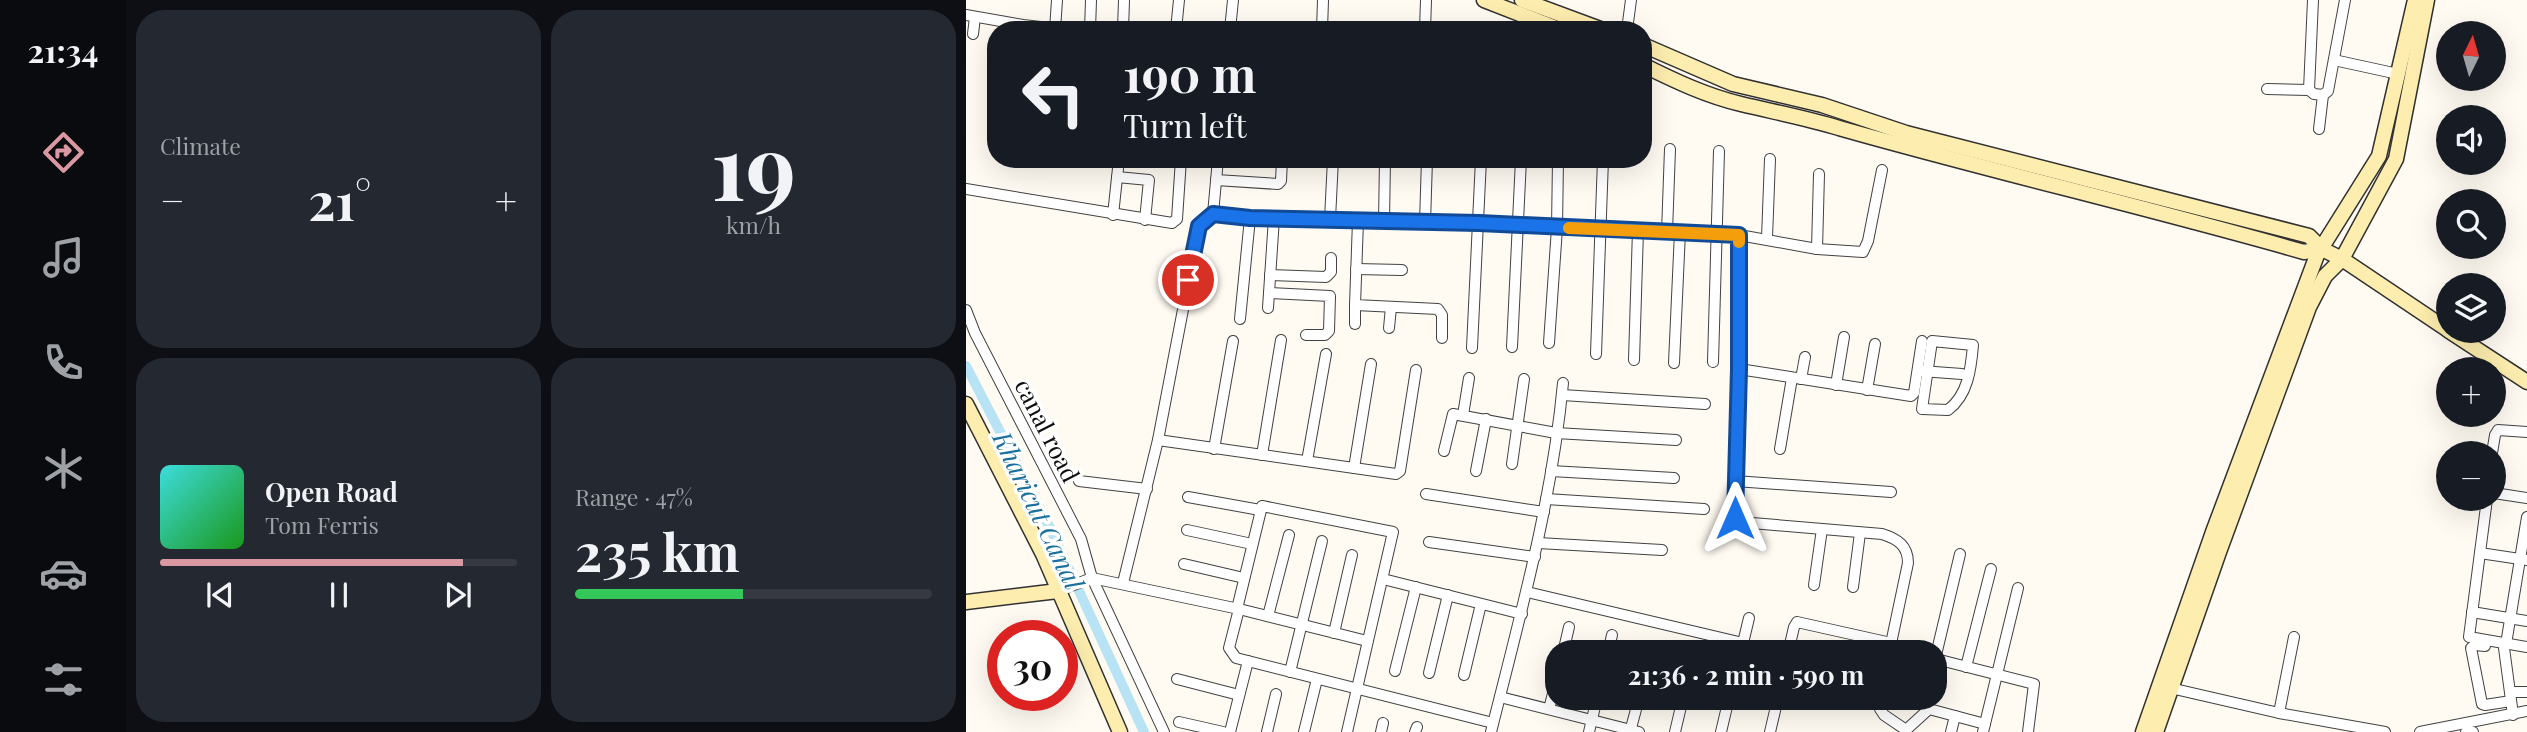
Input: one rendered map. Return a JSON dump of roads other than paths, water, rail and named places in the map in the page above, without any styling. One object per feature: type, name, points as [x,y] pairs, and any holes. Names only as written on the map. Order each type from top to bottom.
[{"type":"street","points":[[1056,21],[1057,0]]},
{"type":"street","points":[[1090,21],[1091,0]]},
{"type":"street","points":[[1123,21],[1124,0]]},
{"type":"street","points":[[1177,21],[1179,0]]},
{"type":"street","points":[[1231,21],[1233,0]]},
{"type":"street","points":[[1322,21],[1323,0]]},
{"type":"street","points":[[1425,21],[1426,0]]},
{"type":"street","points":[[1483,0],[1538,21]]},
{"type":"street","points":[[1522,0],[1579,21]]},
{"type":"street","points":[[1628,21],[1631,0]]},
{"type":"street","points":[[2309,90],[2313,0]]},
{"type":"street","points":[[2319,129],[2323,95],[2328,91],[2345,0]]},
{"type":"street","points":[[2156,732],[2166,687],[2278,355],[2322,249],[2379,156],[2415,0]]},
{"type":"street","points":[[2143,732],[2166,687],[2309,307],[2320,284],[2342,259],[2396,159],[2427,0]]},
{"type":"street","points":[[973,34],[971,16],[995,21]]},
{"type":"street","points":[[1652,50],[1733,84],[1822,106],[1906,134],[2309,236],[2322,249],[2342,259],[2436,321]]},
{"type":"street","points":[[2334,60],[2398,75]]},
{"type":"street","points":[[1652,69],[1709,94],[1740,104],[1812,120],[2304,252],[2322,249]]},
{"type":"street","points":[[2267,89],[2309,90],[2323,95]]},
{"type":"street","points":[[1667,232],[1670,149]]},
{"type":"street","points":[[1713,362],[1719,151]]},
{"type":"street","points":[[1767,239],[1770,159]]},
{"type":"street","points":[[1113,215],[1118,168]]},
{"type":"street","points":[[966,190],[1169,224],[1177,219],[1180,168]]},
{"type":"street","points":[[1123,583],[1158,440],[1199,226],[1213,214],[1217,168]]},
{"type":"street","points":[[1216,180],[1278,184],[1281,181],[1282,168]]},
{"type":"street","points":[[1330,219],[1333,168]]},
{"type":"street","points":[[1384,222],[1385,168]]},
{"type":"street","points":[[1425,223],[1427,168]]},
{"type":"street","points":[[1472,348],[1481,168]]},
{"type":"street","points":[[1512,346],[1521,168]]},
{"type":"street","points":[[1549,343],[1558,228],[1558,168]]},
{"type":"street","points":[[1596,354],[1603,168]]},
{"type":"street","points":[[1213,214],[1250,218],[1479,223],[1739,235],[1817,248],[1863,252],[1868,241],[1882,170]]},
{"type":"street","points":[[1817,248],[1819,174]]},
{"type":"street","points":[[1117,177],[1149,180],[1146,220]]},
{"type":"street","points":[[1240,319],[1250,218]]},
{"type":"street","points":[[1268,308],[1274,218]]},
{"type":"street","points":[[1355,324],[1358,221]]},
{"type":"street","points":[[1634,360],[1638,230]]},
{"type":"street","points":[[1674,363],[1680,232]]},
{"type":"street","points":[[1739,235],[1739,369],[1735,481],[1737,521],[1890,537],[1901,543],[1908,555],[1892,640]]},
{"type":"street","points":[[1270,275],[1326,277],[1331,272],[1331,258]]},
{"type":"street","points":[[1356,269],[1402,270]]},
{"type":"street","points":[[1269,293],[1330,296],[1329,331],[1325,335],[1307,335]]},
{"type":"street","points":[[1355,305],[1438,309],[1443,315],[1442,338]]},
{"type":"street","points":[[1390,328],[1391,307]]},
{"type":"street","name":"canal road","points":[[966,310],[975,333],[1081,539],[1091,574],[1164,732]]},
{"type":"street","points":[[1836,385],[1844,337]]},
{"type":"street","points":[[1262,455],[1281,340]]},
{"type":"street","points":[[1214,449],[1233,341]]},
{"type":"street","points":[[1739,369],[1911,396],[1923,371],[1932,341],[1973,345],[1970,375],[1963,391],[1948,410],[1923,409],[1923,371],[1922,341]]},
{"type":"street","points":[[2468,343],[2527,382]]},
{"type":"street","points":[[1867,390],[1875,344]]},
{"type":"street","points":[[1307,461],[1326,354]]},
{"type":"street","points":[[1780,449],[1805,357]]},
{"type":"street","points":[[1354,468],[1371,364]]},
{"type":"street","points":[[1158,440],[1399,472],[1416,370]]},
{"type":"street","points":[[1923,371],[1962,374]]},
{"type":"street","points":[[1463,415],[1469,378]]},
{"type":"street","points":[[1512,464],[1524,379]]},
{"type":"street","points":[[1347,732],[1357,689],[1367,641],[1393,533],[1269,505],[1262,506],[1229,648],[1237,658],[1357,689],[1492,728],[1535,558],[1552,471],[1563,383]]},
{"type":"street","points":[[1562,395],[1705,404]]},
{"type":"street","points":[[966,404],[1062,589],[1119,732]]},
{"type":"street","points":[[1444,451],[1453,414],[1556,433],[1676,440]]},
{"type":"street","points":[[1476,471],[1486,419]]},
{"type":"street","points":[[2494,441],[2498,430],[2527,432]]},
{"type":"street","points":[[1552,471],[1674,478]]},
{"type":"street","points":[[1079,481],[1147,488]]},
{"type":"street","points":[[1735,481],[1891,492]]},
{"type":"street","points":[[1426,494],[1544,512]]},
{"type":"street","points":[[2506,495],[2527,498]]},
{"type":"street","points":[[1188,497],[1260,510]]},
{"type":"street","points":[[1546,499],[1704,509]]},
{"type":"street","points":[[2485,511],[2470,638],[2527,649]]},
{"type":"street","points":[[2513,715],[2505,646],[2524,560],[2527,517]]},
{"type":"street","points":[[1814,584],[1822,529]]},
{"type":"street","points":[[1187,530],[1252,544]]},
{"type":"street","points":[[1853,587],[1860,533]]},
{"type":"street","points":[[1268,617],[1289,535]]},
{"type":"street","points":[[1290,672],[1322,541]]},
{"type":"street","points":[[1429,542],[1535,558]]},
{"type":"street","points":[[1538,543],[1662,550]]},
{"type":"street","points":[[2480,553],[2524,560]]},
{"type":"street","points":[[1940,640],[1960,554]]},
{"type":"street","points":[[1334,633],[1352,555]]},
{"type":"street","points":[[1184,564],[1244,578]]},
{"type":"street","points":[[1966,667],[1991,569]]},
{"type":"street","points":[[966,602],[1062,589],[1091,574],[1367,641]]},
{"type":"street","points":[[1383,579],[1522,614]]},
{"type":"street","points":[[1395,671],[1416,587]]},
{"type":"street","points":[[1881,710],[1905,731],[1929,709],[1984,728],[2018,588]]},
{"type":"street","points":[[1527,592],[1711,640]]},
{"type":"street","points":[[1429,673],[1448,595]]},
{"type":"street","points":[[1464,675],[1481,604]]},
{"type":"street","points":[[2472,612],[2527,621]]},
{"type":"street","points":[[1744,640],[1749,618]]},
{"type":"street","points":[[1791,640],[1797,622],[1861,640]]},
{"type":"street","points":[[1566,640],[1569,627]]},
{"type":"street","points":[[1611,640],[1612,635]]},
{"type":"street","points":[[2279,713],[2294,637]]},
{"type":"street","points":[[2505,646],[2472,645],[2482,704],[2527,692]]},
{"type":"street","points":[[1230,732],[1248,661]]},
{"type":"street","points":[[1947,661],[2034,684],[2028,732]]},
{"type":"street","points":[[1177,679],[1239,695]]},
{"type":"street","points":[[1304,732],[1317,679]]},
{"type":"street","points":[[2166,687],[2279,713],[2385,732]]},
{"type":"street","points":[[1267,732],[1276,694]]},
{"type":"street","points":[[1500,697],[1545,708]]},
{"type":"street","points":[[1553,710],[1634,731],[1637,710]]},
{"type":"street","points":[[1589,732],[1594,710]]},
{"type":"street","points":[[1675,732],[1680,710]]},
{"type":"street","points":[[1721,732],[1727,710]]},
{"type":"street","points":[[1770,732],[1775,710]]},
{"type":"street","points":[[2420,732],[2527,711]]},
{"type":"street","points":[[1951,732],[1955,716]]},
{"type":"street","points":[[1180,722],[1223,732]]},
{"type":"street","points":[[2466,732],[2473,732]]},
{"type":"waterway","name":"Kharicut Canal","points":[[966,366],[1051,530],[1144,732]]}]
